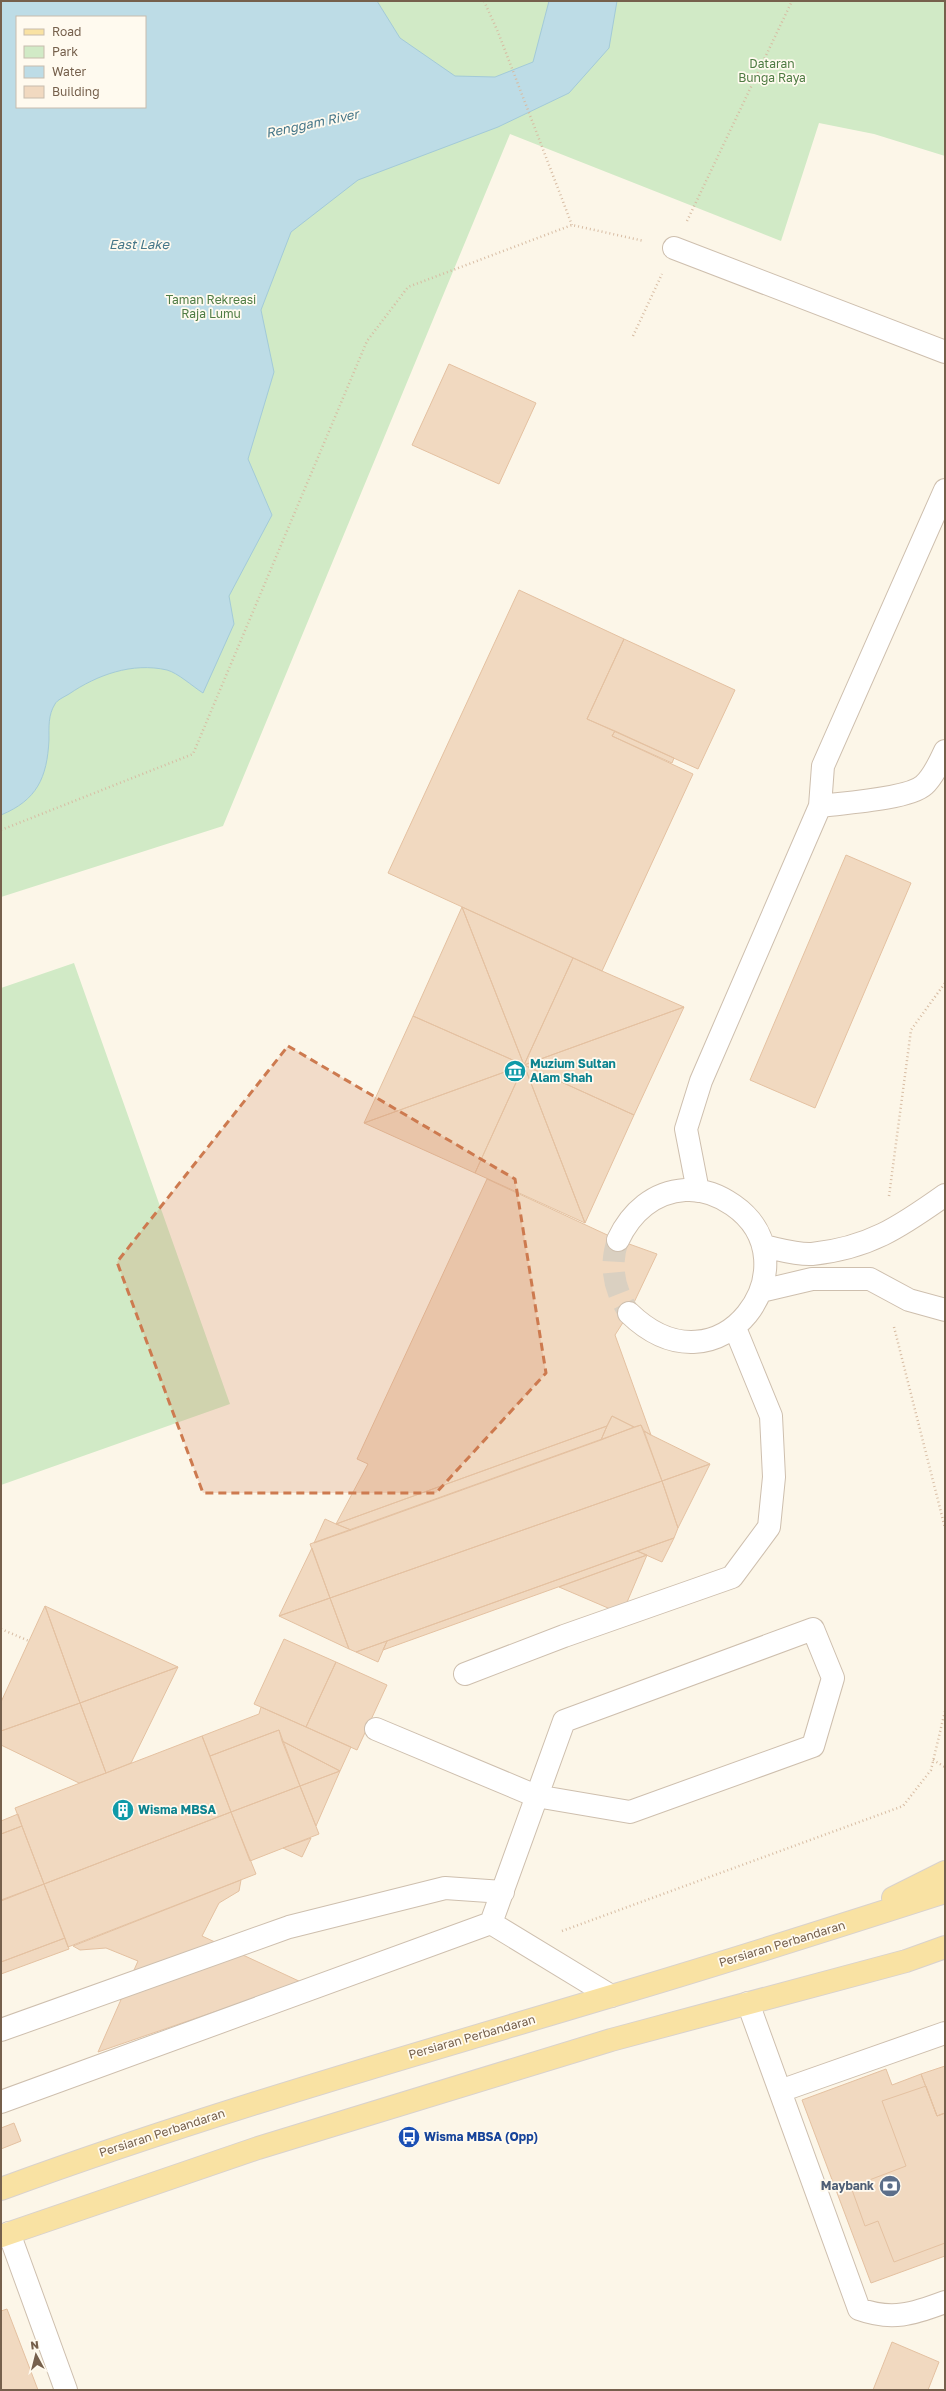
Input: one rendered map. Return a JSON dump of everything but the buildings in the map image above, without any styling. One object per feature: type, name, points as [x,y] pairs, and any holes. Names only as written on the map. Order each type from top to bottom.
[{"type":"main road","points":[[827,1930],[945,1872]]},
{"type":"main road","name":"Persiaran Perbandaran","points":[[1,2189],[96,2154],[373,2067],[827,1930],[945,1892]]},
{"type":"main road","points":[[5,2234],[258,2148],[610,2040],[906,1961],[945,1947]]},
{"type":"main road","points":[[906,1961],[945,1955]]},
{"type":"lane","points":[[674,248],[945,352]]},
{"type":"lane","points":[[698,1191],[686,1129],[698,1088],[820,806],[823,766],[945,490]]},
{"type":"lane","points":[[820,806],[871,800],[903,794],[923,786],[941,762],[945,751]]},
{"type":"lane","points":[[618,1240],[630,1218],[649,1201],[672,1192],[698,1191],[727,1200],[739,1209],[758,1232],[763,1246],[766,1269],[761,1291],[750,1311],[735,1328],[717,1337],[698,1342],[679,1342],[660,1336],[643,1326],[629,1313]]},
{"type":"lane","points":[[763,1246],[810,1254],[869,1242],[904,1225],[945,1195]]},
{"type":"lane","points":[[761,1291],[812,1279],[870,1279],[909,1300],[945,1310]]},
{"type":"lane","points":[[465,1674],[564,1636],[732,1578],[769,1527],[774,1477],[771,1416],[735,1328]]},
{"type":"lane","points":[[1,2102],[491,1923],[536,1796],[564,1721],[813,1629],[833,1678],[813,1746],[630,1812],[536,1796],[376,1729]]},
{"type":"lane","points":[[1,2030],[290,1927],[446,1888],[503,1892]]},
{"type":"lane","points":[[491,1923],[611,1996]]},
{"type":"lane","points":[[748,2003],[859,2309],[877,2316],[912,2314],[945,2302]]},
{"type":"lane","points":[[780,2091],[945,2033]]},
{"type":"lane","points":[[5,2234],[66,2390]]},
{"type":"path","points":[[484,1],[498,32],[572,225]]},
{"type":"path","points":[[633,336],[792,1]]},
{"type":"path","points":[[1,830],[193,754],[367,342],[408,287],[572,225],[674,248]]},
{"type":"path","points":[[1,1629],[29,1641]]},
{"type":"path","points":[[933,1760],[945,1767]]},
{"type":"highlighted area","points":[[288,1046],[515,1179],[546,1373],[436,1493],[203,1493],[117,1262]]},
{"type":"green space","name":"Taman Rekreasi Raja Lumu","points":[[1,1],[945,1],[945,156],[874,134],[819,123],[781,241],[510,134],[223,826],[1,897]]},
{"type":"green space","points":[[74,963],[230,1404],[1,1485],[1,988]]},
{"type":"water","name":"East Lake","points":[[1,1],[377,1],[400,38],[455,76],[495,77],[533,62],[549,1],[617,1],[609,48],[569,93],[498,127],[358,180],[291,232],[261,310],[274,372],[248,459],[272,515],[229,596],[234,624],[203,693],[171,672],[154,668],[128,669],[115,672],[80,687],[59,700],[53,708],[49,721],[49,740],[46,766],[38,786],[31,795],[13,809],[1,815]]},
{"type":"tunnel","points":[[618,1240],[614,1259],[614,1277],[620,1295],[629,1313]]},
{"type":"place","name":"Muzium Sultan Alam Shah","points":[[515,1071]]},
{"type":"place","name":"Wisma MBSA","points":[[123,1810]]},
{"type":"place","name":"Wisma MBSA (Opp)","points":[[409,2137]]},
{"type":"place","name":"Maybank","points":[[890,2186]]},
{"type":"park label","name":"Dataran Bunga Raya","points":[[772,71]]},
{"type":"water label","name":"Renggam River","points":[[312,123]]}]
